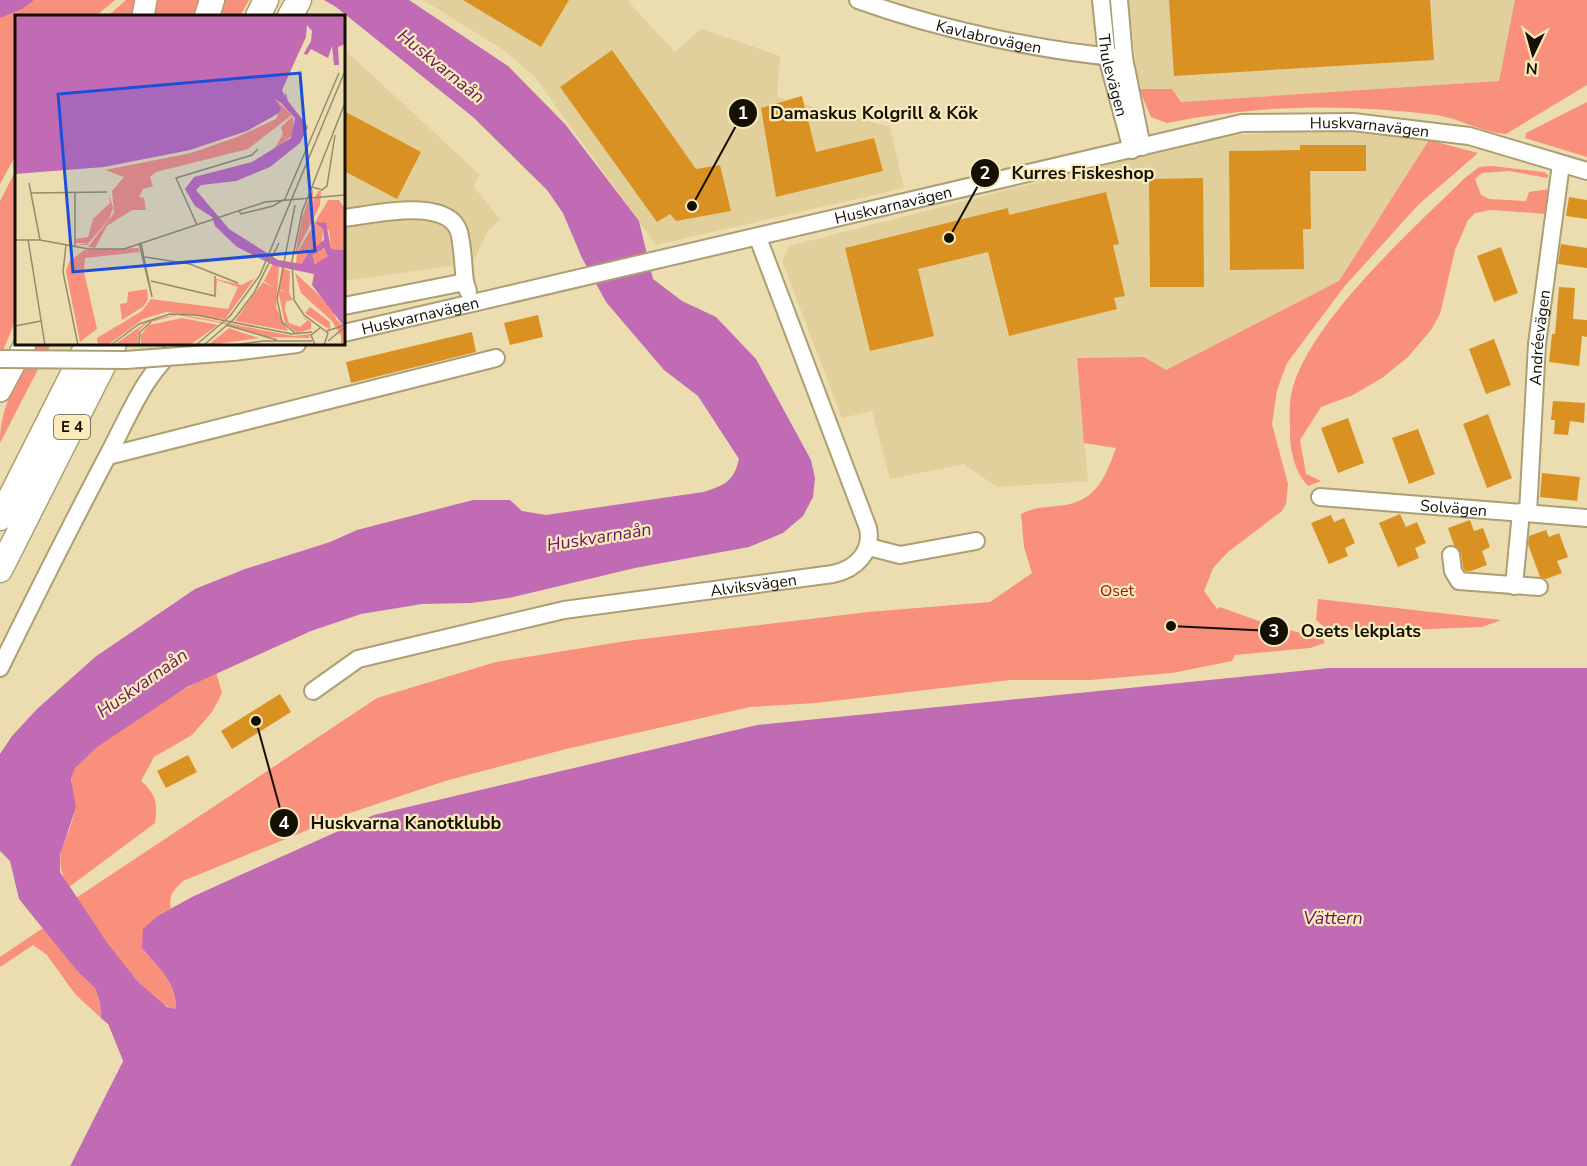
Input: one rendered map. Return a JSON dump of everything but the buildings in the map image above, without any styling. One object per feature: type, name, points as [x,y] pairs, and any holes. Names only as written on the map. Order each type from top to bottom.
[{"type":"highway","points":[[207,15],[212,0]]},
{"type":"highway","points":[[258,15],[266,0]]},
{"type":"highway","name":"E 4","points":[[0,518],[87,345]]},
{"type":"highway","name":"E 4","points":[[0,570],[113,345]]},
{"type":"main road","points":[[142,15],[146,0]]},
{"type":"main road","points":[[0,391],[24,345]]},
{"type":"street","name":"Kavlabrovägen","points":[[858,0],[887,11],[967,31],[1107,57],[1124,58]]},
{"type":"street","name":"Thulevägen","points":[[1101,0],[1107,57],[1137,148]]},
{"type":"street","name":"Thulevägen","points":[[1119,0],[1124,58],[1137,148]]},
{"type":"street","name":"Huskvarnavägen","points":[[345,333],[1242,123],[1353,122],[1469,136],[1587,171]]},
{"type":"street","name":"Andréevägen","points":[[1515,586],[1525,513],[1537,344],[1561,164]]},
{"type":"street","points":[[345,218],[422,210],[439,211],[451,219],[459,230],[465,282],[471,303]]},
{"type":"street","points":[[758,238],[868,528],[869,547],[900,555],[976,541]]},
{"type":"street","points":[[345,306],[465,282]]},
{"type":"street","points":[[0,668],[61,544],[155,369],[180,345]]},
{"type":"street","points":[[0,359],[126,360],[233,352],[289,345]]},
{"type":"street","points":[[108,456],[496,358]]},
{"type":"street","name":"Solvägen","points":[[1320,497],[1587,518]]},
{"type":"street","name":"Alviksvägen","points":[[313,691],[358,659],[564,610],[842,572],[864,555],[869,547]]},
{"type":"street","points":[[1450,555],[1453,571],[1459,581],[1539,587]]},
{"type":"shaded area","points":[[423,0],[627,0],[675,52],[701,29],[780,56],[777,97],[890,127],[904,188],[656,245],[534,76],[502,49]]},
{"type":"shaded area","points":[[1128,0],[1515,0],[1499,81],[1181,102],[1172,89],[1139,89]]},
{"type":"shaded area","points":[[345,50],[480,175],[473,186],[500,219],[488,231],[472,263],[345,281]]},
{"type":"shaded area","points":[[1317,130],[1361,132],[1429,140],[1339,281],[1166,370],[1144,357],[1077,358],[1088,481],[997,487],[964,464],[890,479],[872,411],[842,418],[782,261],[789,246],[1179,146],[1238,135]]},
{"type":"green space","points":[[34,0],[115,0],[97,15],[15,15],[15,157],[0,184],[0,18]]},
{"type":"green space","points":[[126,0],[135,0],[132,15],[109,15]]},
{"type":"green space","points":[[156,0],[200,0],[193,15],[153,15]]},
{"type":"green space","points":[[221,0],[249,0],[241,15],[216,15]]},
{"type":"green space","points":[[1515,0],[1587,0],[1587,85],[1506,134],[1488,131],[1436,115],[1368,109],[1268,109],[1167,123],[1151,117],[1139,89],[1172,89],[1181,102],[1499,81]]},
{"type":"green space","points":[[1587,102],[1587,157],[1525,138],[1526,133]]},
{"type":"green space","name":"Oset","points":[[1429,140],[1478,153],[1418,205],[1344,287],[1287,363],[1277,390],[1272,424],[1288,484],[1286,504],[1282,511],[1228,552],[1213,568],[1204,591],[1217,609],[1220,607],[1267,624],[1323,639],[1325,643],[1310,648],[1235,655],[1232,661],[1172,673],[1090,680],[1010,680],[816,703],[750,707],[566,749],[445,781],[344,815],[183,881],[171,896],[171,908],[159,915],[142,948],[170,983],[176,1009],[163,1004],[135,979],[76,898],[377,698],[496,662],[626,641],[868,612],[990,602],[1032,573],[1024,547],[1021,514],[1034,509],[1070,504],[1089,495],[1102,480],[1116,448],[1084,443],[1077,358],[1144,357],[1166,370],[1339,281]]},
{"type":"green space","points":[[1491,166],[1544,172],[1548,175],[1548,178],[1509,171],[1482,173],[1475,179],[1481,195],[1489,199],[1526,201],[1529,192],[1550,189],[1547,214],[1491,210],[1475,213],[1468,220],[1455,250],[1440,314],[1431,330],[1408,357],[1382,378],[1353,395],[1321,407],[1300,440],[1306,474],[1321,481],[1308,486],[1297,469],[1293,456],[1290,442],[1290,405],[1300,368],[1317,338],[1365,278],[1419,222],[1466,177],[1479,167]]},
{"type":"green space","points":[[15,172],[15,321],[0,358],[0,201]]},
{"type":"green space","points":[[36,345],[50,345],[0,443],[3,416],[17,379]]},
{"type":"green space","points":[[1318,599],[1501,620],[1482,627],[1378,631],[1326,628],[1316,620]]},
{"type":"green space","points":[[216,672],[222,693],[212,712],[192,735],[154,757],[141,781],[150,790],[155,800],[155,823],[69,887],[60,860],[74,812],[72,780],[75,768],[118,731]]},
{"type":"green space","points":[[43,928],[78,972],[95,988],[100,1002],[101,1018],[75,994],[47,955],[33,945],[0,967],[0,957]]},
{"type":"water","points":[[0,0],[34,0],[22,9],[0,18]]},
{"type":"water","name":"Vättern","points":[[324,0],[409,0],[508,66],[565,124],[639,221],[653,279],[682,301],[716,317],[756,359],[811,460],[815,478],[813,497],[803,516],[783,533],[749,547],[635,568],[509,598],[471,603],[422,604],[361,614],[311,631],[187,687],[97,747],[75,768],[71,779],[76,807],[60,855],[60,872],[108,944],[138,982],[167,1007],[176,1009],[170,983],[142,948],[143,929],[159,915],[194,896],[374,815],[757,725],[1329,668],[1587,668],[1587,1166],[70,1166],[123,1061],[108,1024],[101,1018],[100,1002],[95,988],[78,972],[19,899],[10,861],[0,851],[0,754],[12,736],[37,709],[95,657],[195,589],[245,569],[330,542],[357,530],[473,500],[510,500],[522,511],[546,515],[703,492],[727,482],[734,473],[739,459],[698,396],[664,370],[606,302],[582,258],[563,213],[547,190],[473,117],[336,7]]},
{"type":"pier","points":[[108,1024],[123,1061],[70,1166],[67,1166],[120,1061],[106,1026]]},
{"type":"place","name":"Damaskus Kolgrill & Kök","points":[[692,206]]},
{"type":"place","name":"Kurres Fiskeshop","points":[[949,238]]},
{"type":"place","name":"Osets lekplats","points":[[1171,626]]},
{"type":"place","name":"Huskvarna Kanotklubb","points":[[256,721]]},
{"type":"water label","name":"Huskvarnaån","points":[[441,66]]},
{"type":"water label","name":"Huskvarnaån","points":[[599,537]]},
{"type":"water label","name":"Huskvarnaån","points":[[142,683]]}]
